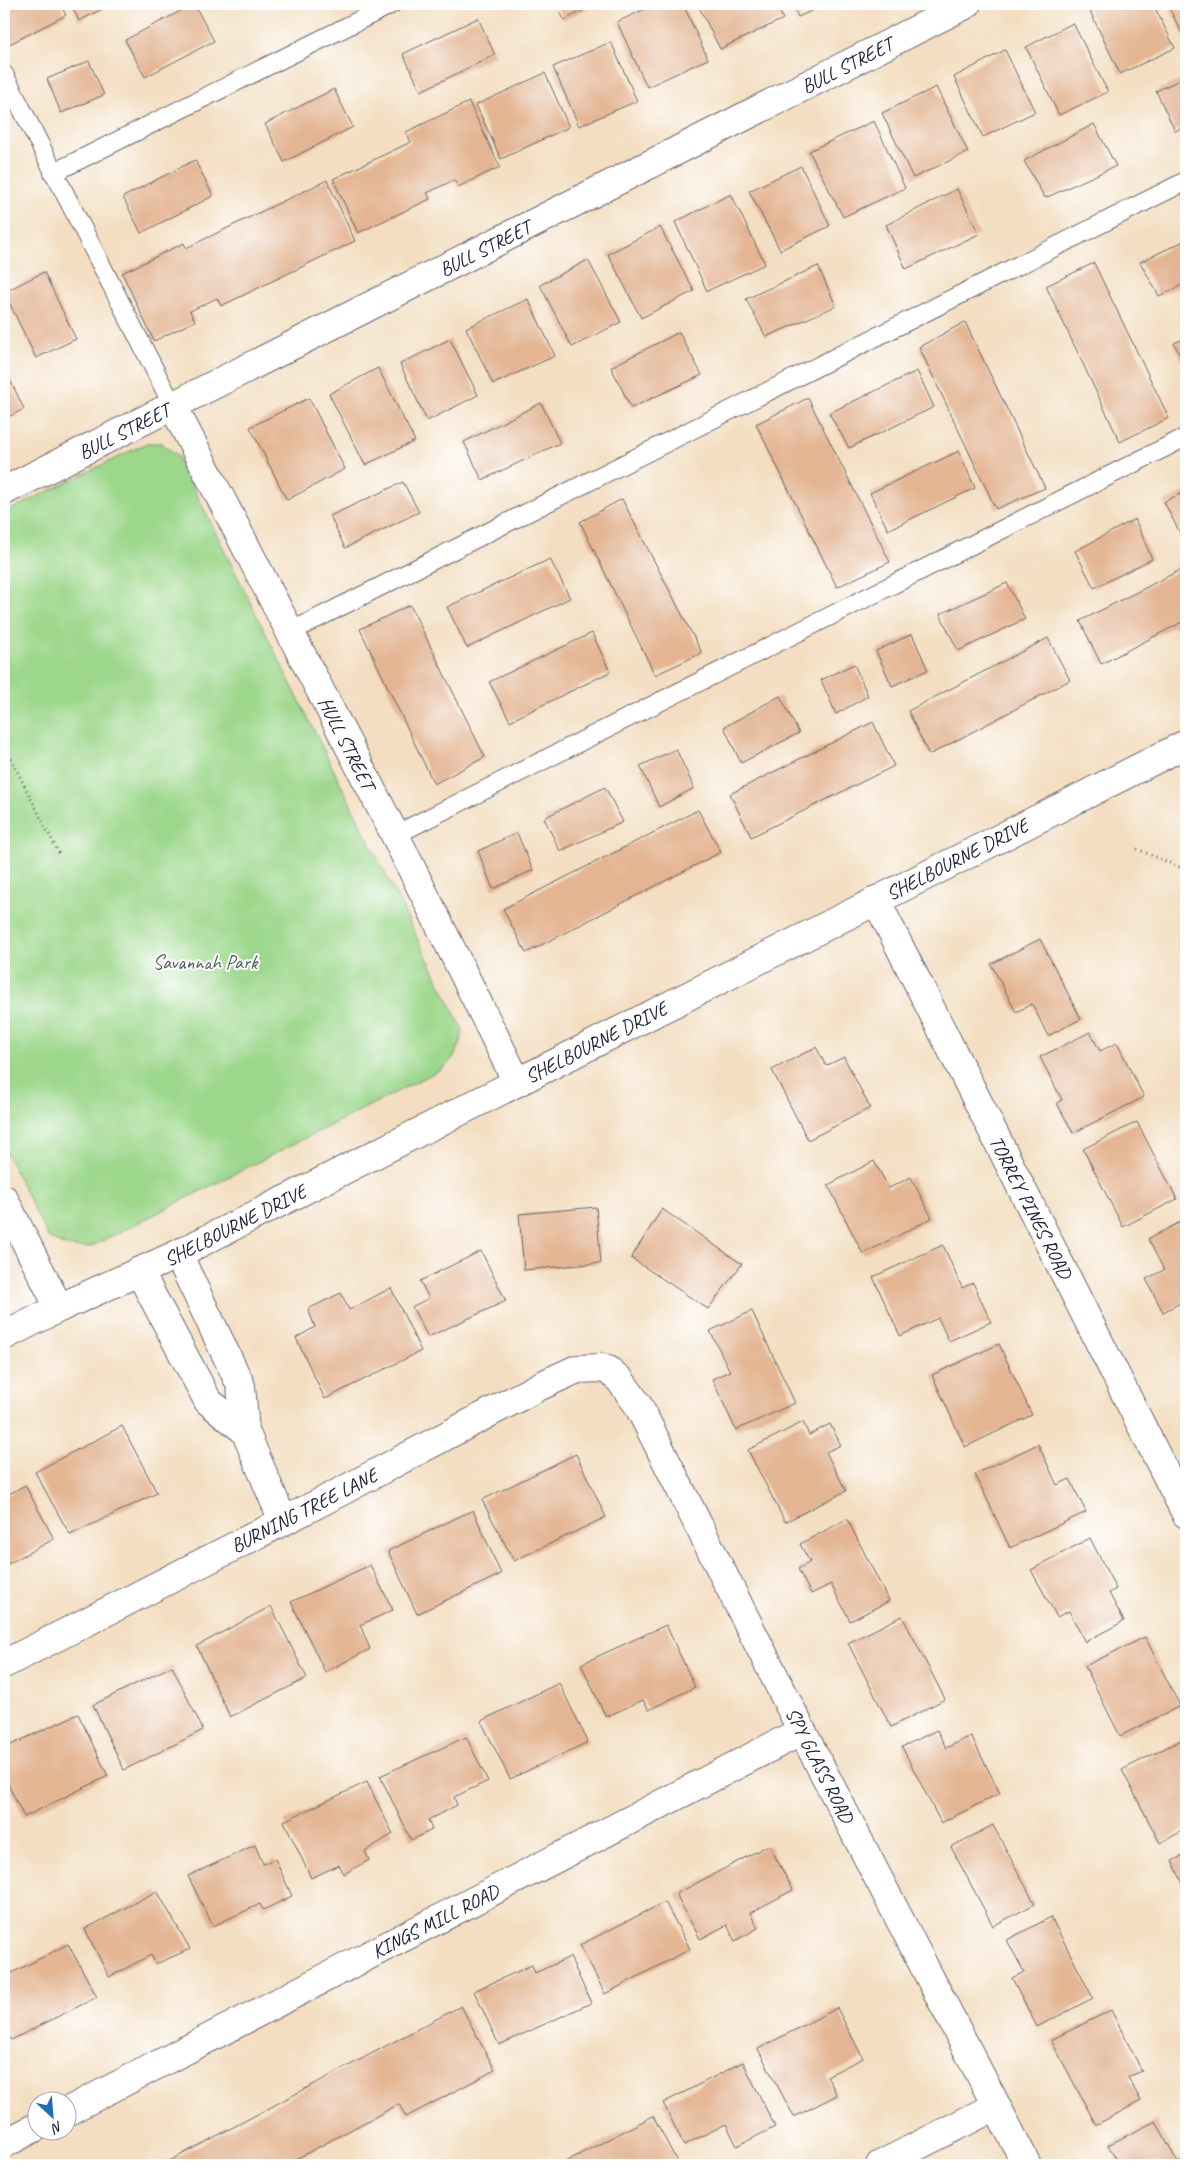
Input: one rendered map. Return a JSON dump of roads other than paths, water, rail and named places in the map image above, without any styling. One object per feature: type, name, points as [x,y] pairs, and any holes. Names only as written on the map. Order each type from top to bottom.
[{"type":"street","name":"BULL STREET","points":[[4,491],[967,4]]},
{"type":"street","name":"HULL STREET","points":[[173,406],[395,835],[517,1082]]},
{"type":"street","name":"SHELBOURNE DRIVE","points":[[4,1336],[59,1308],[178,1254],[1186,744]]},
{"type":"street","name":"TORREY PINES ROAD","points":[[876,900],[1186,1514]]},
{"type":"street","points":[[4,1199],[59,1308]]},
{"type":"street","points":[[178,1254],[242,1386],[245,1431],[283,1521]]},
{"type":"street","points":[[139,1272],[208,1401],[245,1431]]},
{"type":"street","name":"BURNING TREE LANE","points":[[4,1664],[283,1521],[540,1386],[578,1369],[602,1368],[608,1370]]},
{"type":"street","name":"SPY GLASS ROAD","points":[[608,1370],[620,1380],[638,1405],[802,1731],[1027,2165]]},
{"type":"street","name":"KINGS MILL ROAD","points":[[78,2106],[802,1731]]},
{"type":"street","points":[[880,2165],[996,2106]]},
{"type":"street","points":[[4,2144],[28,2131]]},
{"type":"lane","points":[[53,173],[392,4]]},
{"type":"lane","points":[[4,74],[173,406]]},
{"type":"lane","points":[[290,632],[1186,181]]},
{"type":"lane","points":[[395,835],[1186,438]]},
{"type":"park label","name":"Savannah Park","points":[[205,962]]}]
